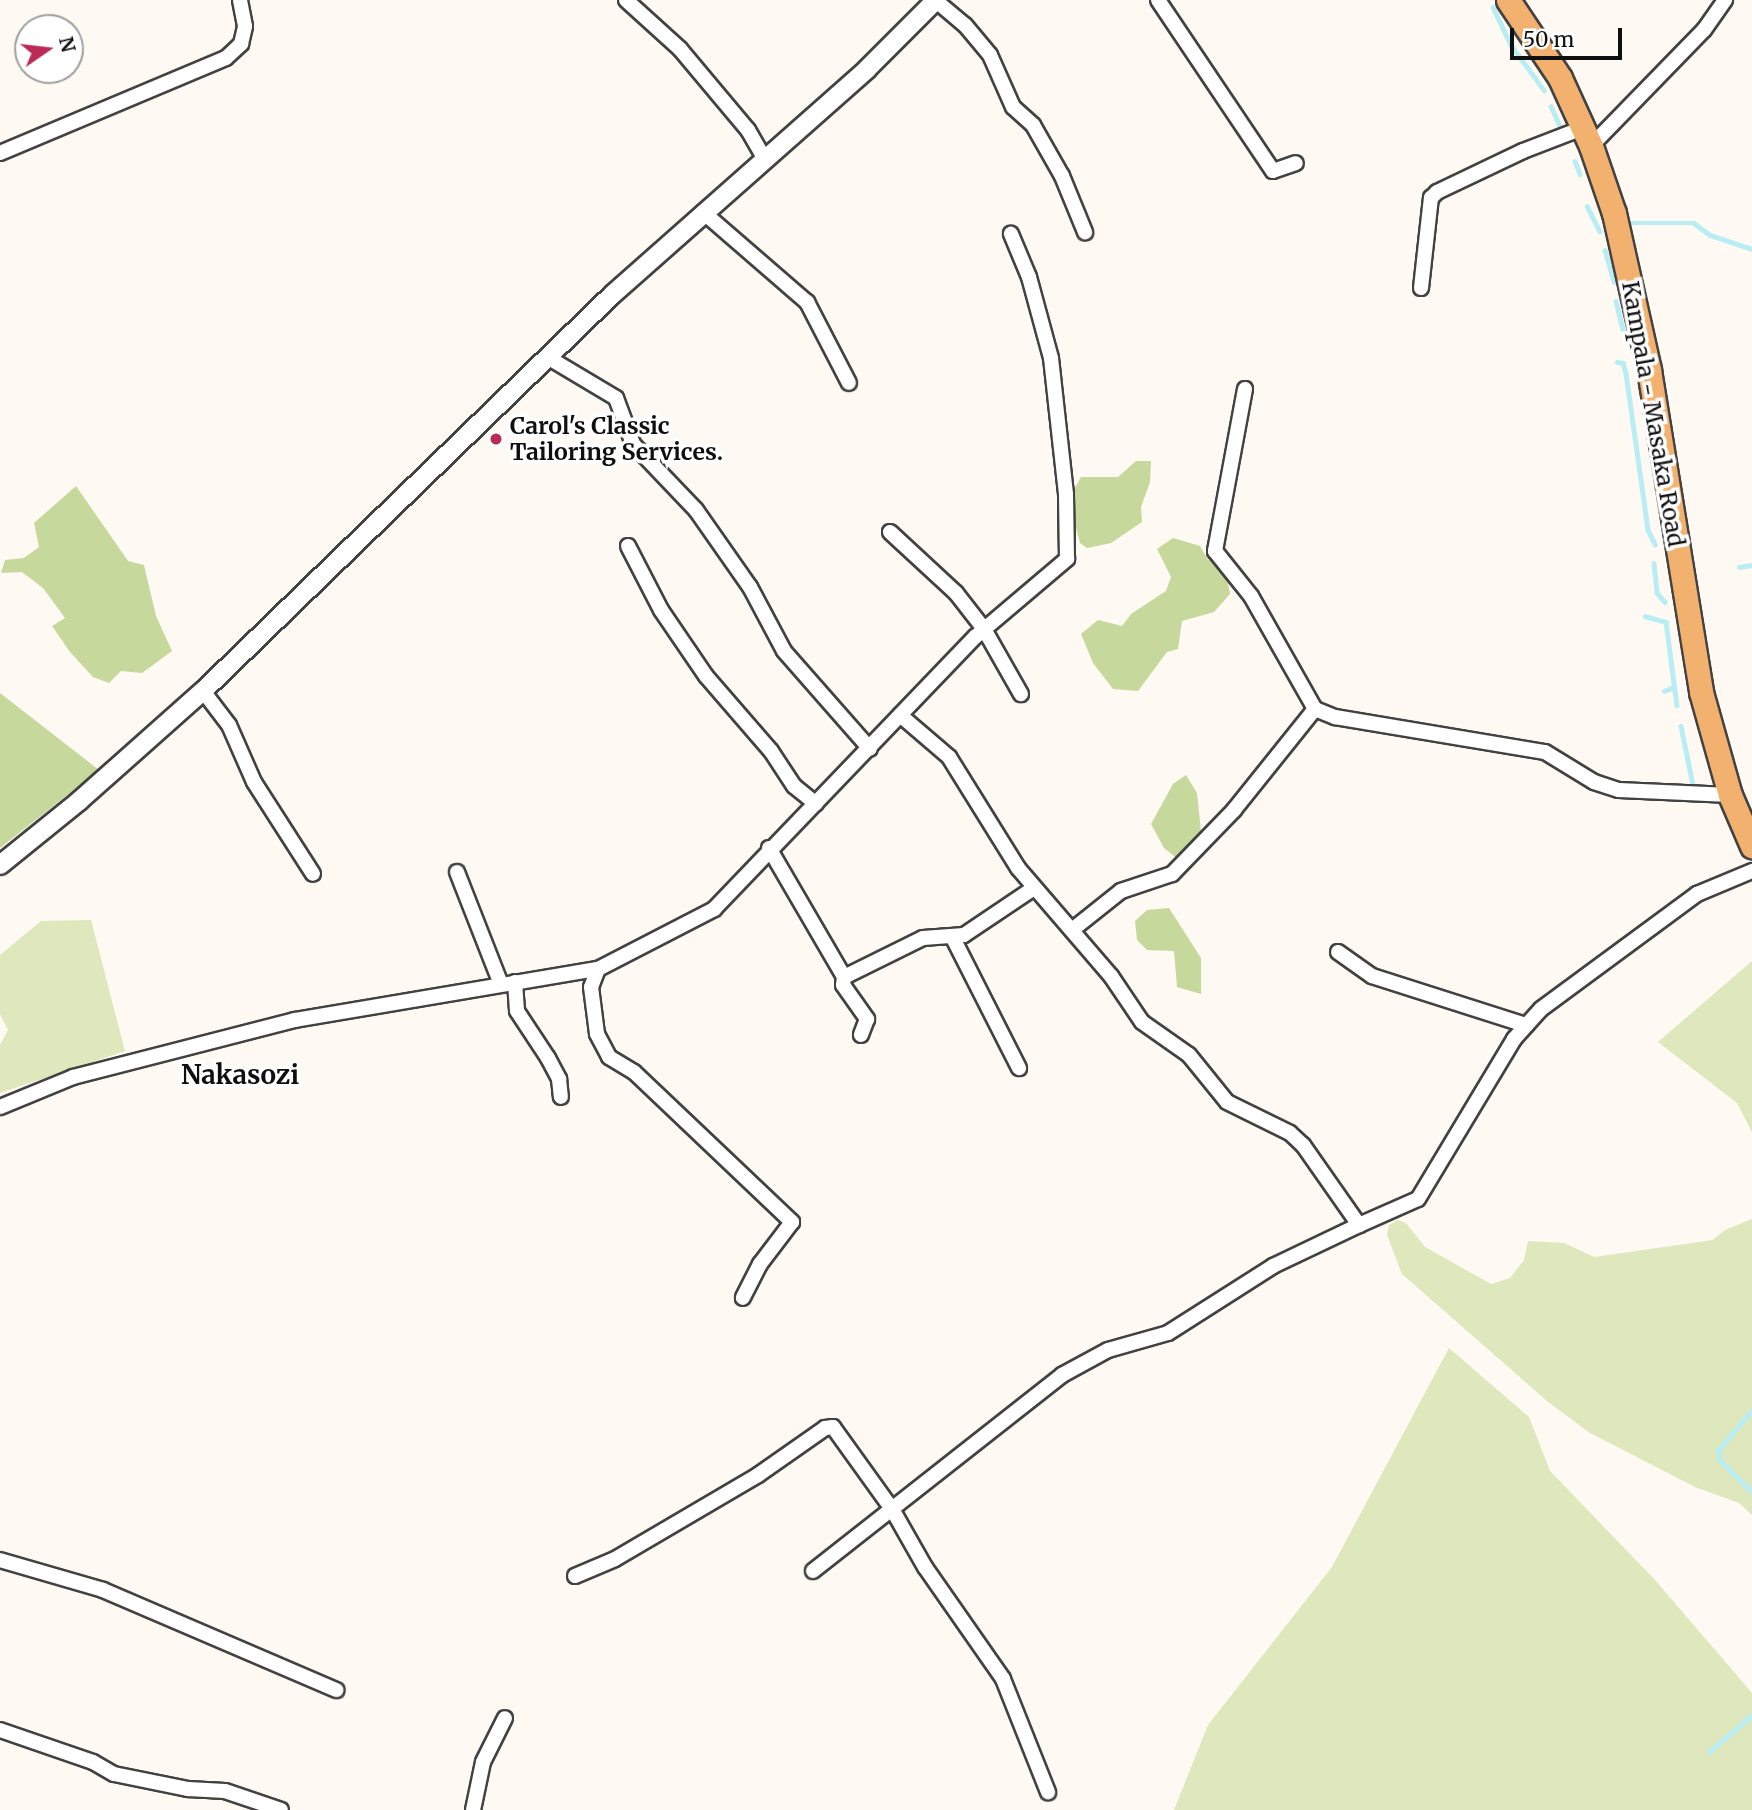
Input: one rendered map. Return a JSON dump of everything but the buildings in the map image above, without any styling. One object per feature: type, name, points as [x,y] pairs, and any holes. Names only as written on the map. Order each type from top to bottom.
[{"type":"main road","name":"Kampala - Masaka Road","points":[[1508,0],[1553,66],[1587,137],[1634,297],[1701,692],[1730,795],[1752,846]]},
{"type":"street","points":[[0,153],[226,58],[241,44],[245,26],[240,0]]},
{"type":"street","points":[[625,0],[680,49],[748,130],[764,158]]},
{"type":"street","points":[[0,864],[79,802],[203,691],[703,212],[875,61],[936,0],[965,25],[990,55],[1013,107],[1033,125],[1062,176],[1085,232]]},
{"type":"street","points":[[1158,0],[1273,171],[1296,163]]},
{"type":"street","points":[[1421,288],[1432,198],[1437,192],[1522,150],[1587,137],[1704,30],[1725,0]]},
{"type":"street","points":[[703,212],[807,302],[849,383]]},
{"type":"street","points":[[0,1107],[74,1077],[295,1020],[598,969],[714,909],[769,848],[817,804],[984,629],[1060,569],[1068,549],[1049,347],[1011,234]]},
{"type":"street","points":[[549,358],[615,398],[633,444],[696,509],[750,587],[784,651],[870,749]]},
{"type":"street","points":[[1245,388],[1215,551],[1251,596],[1315,709],[1335,717],[1545,752],[1594,782],[1619,790],[1730,795]]},
{"type":"street","points":[[890,532],[956,593],[984,629],[1021,694]]},
{"type":"street","points":[[628,546],[661,610],[706,676],[771,751],[794,786],[817,804]]},
{"type":"street","points":[[203,691],[229,726],[254,782],[313,874]]},
{"type":"street","points":[[1072,930],[1122,891],[1172,874],[1234,810],[1315,709]]},
{"type":"street","points":[[900,715],[949,757],[1002,845],[1142,1021],[1189,1055],[1227,1102],[1283,1129],[1303,1145],[1359,1225]]},
{"type":"street","points":[[769,848],[844,977],[843,985],[867,1019],[862,1035]]},
{"type":"street","points":[[813,1571],[1081,1363],[1168,1333],[1273,1266],[1418,1199],[1514,1039],[1527,1025],[1576,980],[1697,894],[1752,871]]},
{"type":"street","points":[[457,872],[508,983],[517,1012],[554,1069],[561,1097]]},
{"type":"street","points":[[844,977],[923,938],[953,937],[979,926],[1034,888]]},
{"type":"street","points":[[953,937],[1019,1068]]},
{"type":"street","points":[[1338,952],[1372,976],[1527,1025]]},
{"type":"street","points":[[598,969],[591,988],[597,1034],[609,1057],[650,1087],[792,1222],[760,1264],[743,1298]]},
{"type":"street","points":[[575,1576],[615,1559],[758,1475],[825,1428],[840,1433],[892,1509],[925,1567],[1003,1679],[1048,1791]]},
{"type":"street","points":[[0,1560],[103,1590],[336,1690]]},
{"type":"street","points":[[473,1810],[483,1762],[505,1718]]},
{"type":"street","points":[[0,1730],[93,1762],[114,1774],[188,1789],[225,1791],[281,1810]]},
{"type":"green space","points":[[1136,461],[1151,461],[1150,482],[1141,507],[1142,522],[1111,543],[1087,548],[1080,543],[1075,524],[1073,491],[1081,477],[1118,477]]},
{"type":"green space","points":[[76,486],[128,561],[144,565],[156,616],[172,651],[142,673],[121,671],[109,683],[93,677],[70,652],[52,626],[65,618],[43,588],[22,572],[1,573],[5,560],[24,558],[39,547],[34,523]]},
{"type":"green space","points":[[1173,538],[1200,546],[1208,560],[1223,556],[1230,594],[1214,612],[1182,621],[1178,649],[1167,652],[1138,691],[1113,689],[1093,663],[1081,634],[1098,620],[1122,626],[1131,614],[1166,591],[1171,577],[1157,549]]},
{"type":"green space","points":[[0,693],[99,770],[0,848]]},
{"type":"green space","points":[[1186,775],[1197,793],[1202,841],[1179,860],[1164,848],[1151,824],[1173,784]]},
{"type":"green space","points":[[1169,908],[1201,958],[1201,994],[1177,987],[1174,951],[1147,950],[1137,940],[1135,921],[1147,910]]},
{"type":"green space","points":[[91,920],[125,1051],[0,1093],[0,1045],[8,1030],[0,1014],[0,955],[41,921]]},
{"type":"green space","points":[[1752,961],[1752,1132],[1737,1103],[1658,1042]]},
{"type":"green space","points":[[1752,1219],[1752,1515],[1739,1503],[1695,1487],[1590,1433],[1547,1401],[1402,1274],[1387,1235],[1389,1225],[1398,1220],[1406,1223],[1425,1247],[1491,1284],[1510,1278],[1524,1260],[1528,1241],[1564,1243],[1594,1257],[1713,1240],[1725,1230]]},
{"type":"green space","points":[[1449,1348],[1529,1417],[1550,1471],[1655,1580],[1752,1693],[1752,1810],[1174,1810],[1208,1725],[1332,1567]]},
{"type":"waterway","points":[[1493,7],[1511,45],[1544,90]]},
{"type":"waterway","points":[[1551,106],[1560,126]]},
{"type":"waterway","points":[[1575,161],[1580,174]]},
{"type":"waterway","points":[[1587,206],[1600,231]]},
{"type":"waterway","points":[[1632,223],[1694,223],[1710,235],[1752,249]]},
{"type":"waterway","points":[[1605,250],[1614,282]]},
{"type":"waterway","points":[[1616,301],[1626,342]]},
{"type":"waterway","points":[[1617,362],[1623,363],[1626,373],[1648,530],[1655,544]]},
{"type":"waterway","points":[[1654,563],[1657,593],[1665,602]]},
{"type":"waterway","points":[[1739,567],[1752,565]]},
{"type":"waterway","points":[[1645,616],[1666,622],[1677,705]]},
{"type":"waterway","points":[[1664,691],[1674,687]]},
{"type":"waterway","points":[[1681,726],[1693,785]]},
{"type":"waterway","points":[[1752,1411],[1719,1450],[1720,1460],[1752,1492]]},
{"type":"waterway","points":[[1709,1752],[1752,1715]]},
{"type":"place","name":"Carol's Classic Tailoring Services.","points":[[496,439]]},
{"type":"district","name":"Nakasozi","points":[[240,1075]]}]
